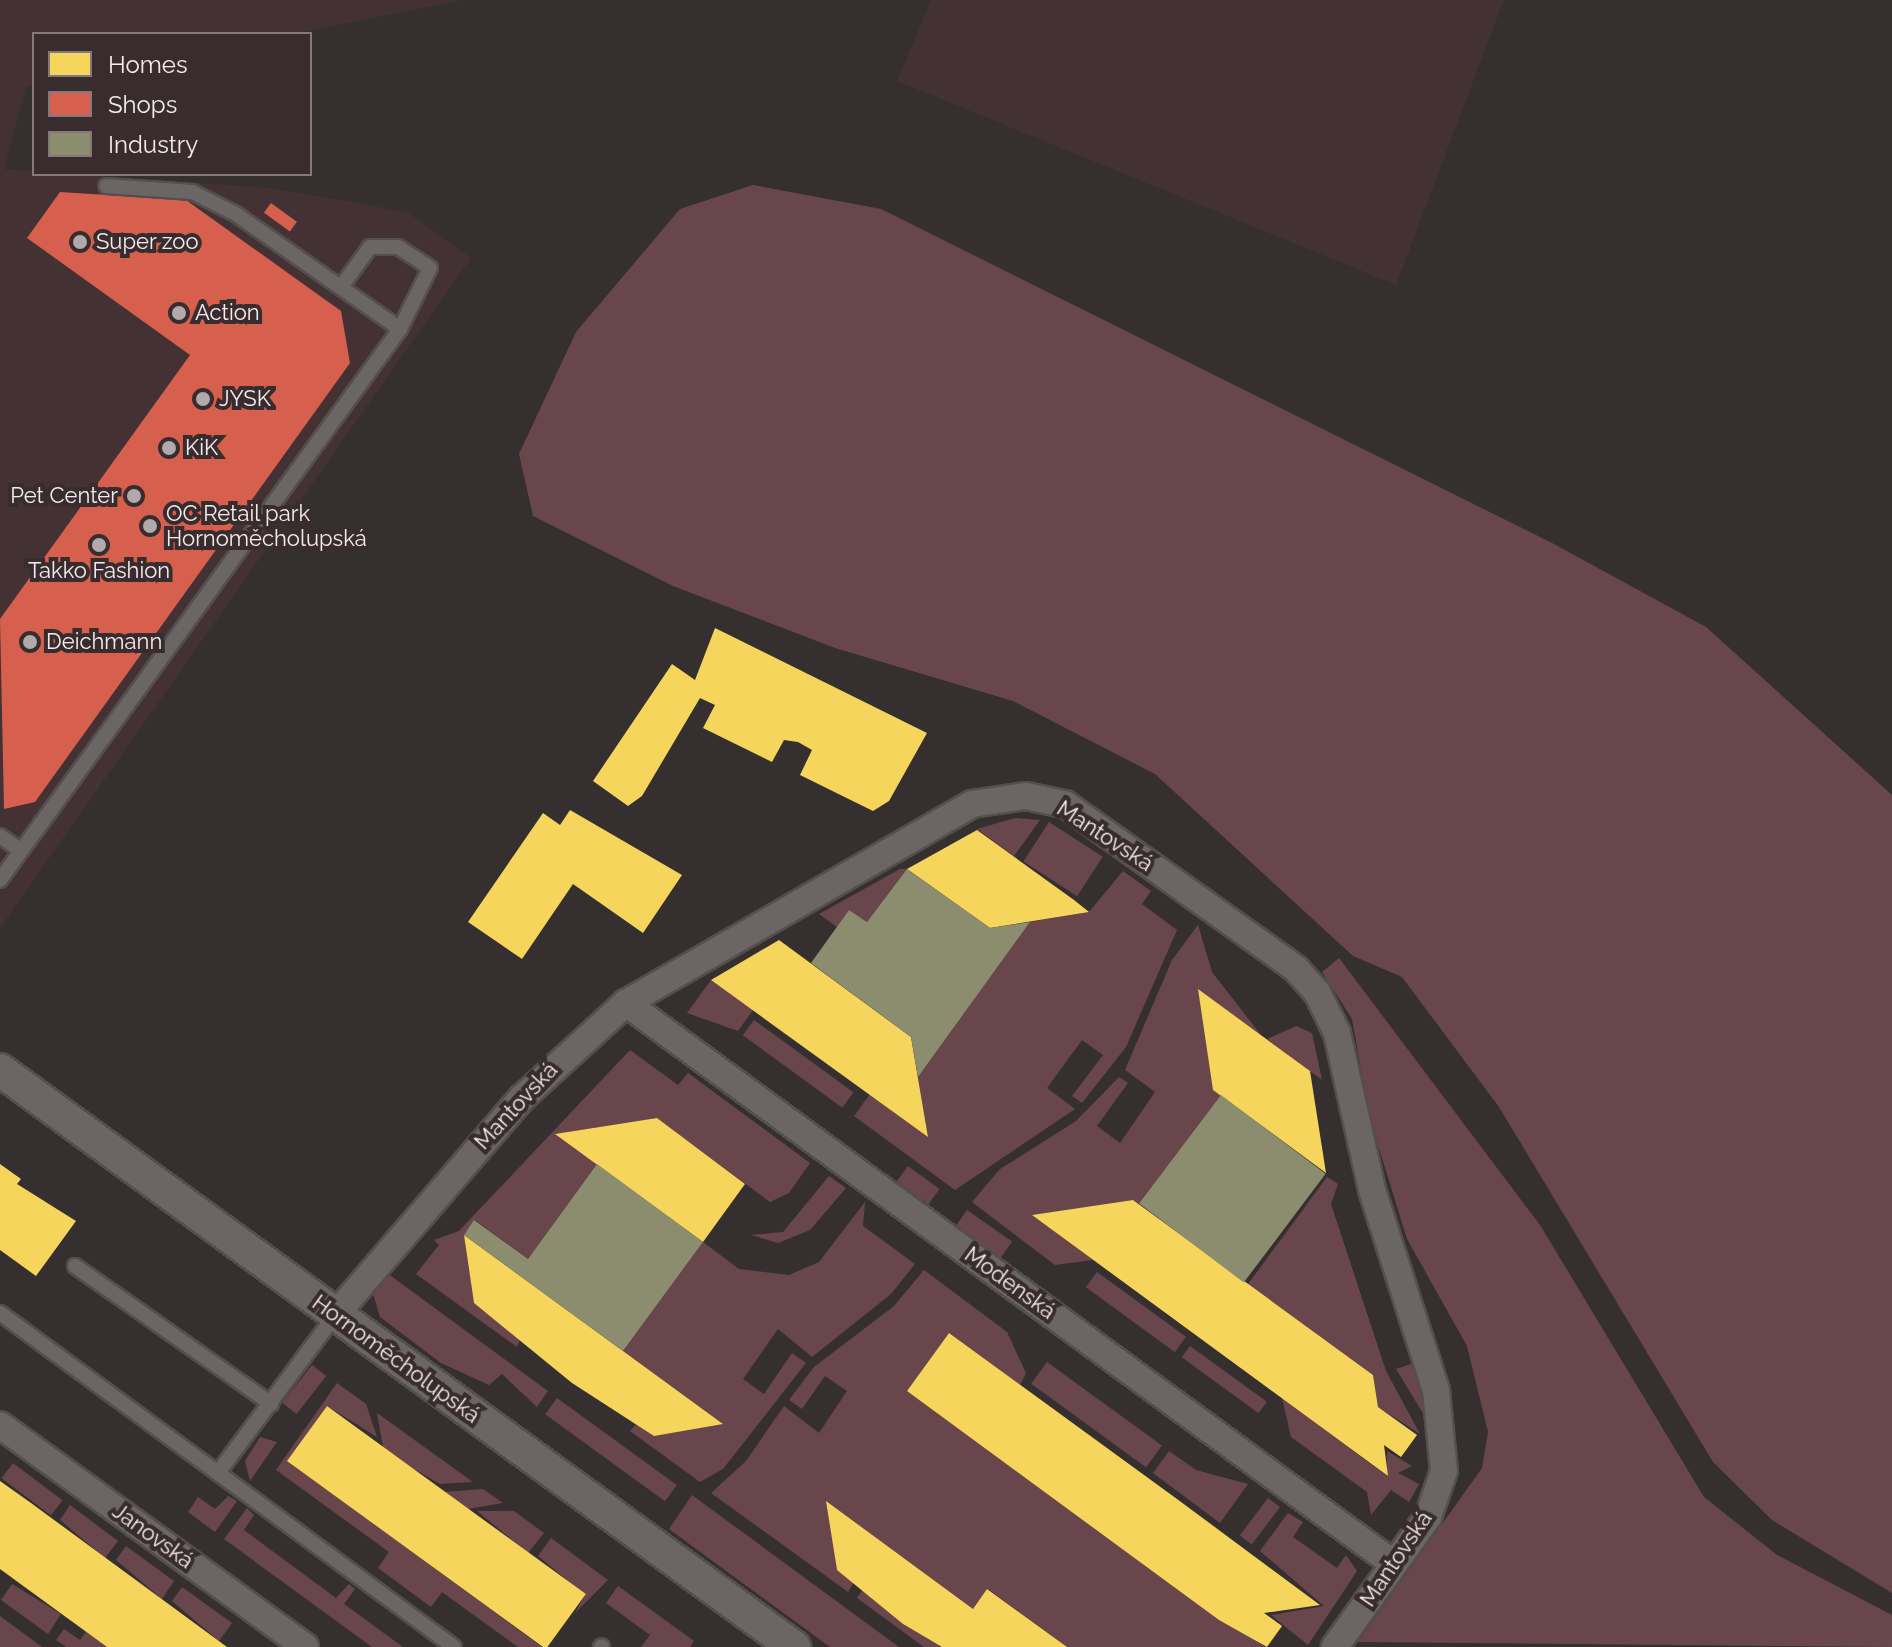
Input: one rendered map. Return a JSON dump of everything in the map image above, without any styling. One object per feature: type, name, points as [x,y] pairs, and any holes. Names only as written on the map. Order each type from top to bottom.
[{"type":"street","name":"Mantovská","points":[[336,1314],[522,1098],[626,1003],[956,812],[1008,796],[1065,804],[1296,969],[1317,992],[1337,1033],[1372,1190],[1436,1390],[1444,1471],[1428,1517],[1335,1647]]},
{"type":"street","name":"Modenská","points":[[626,1003],[1394,1564]]},
{"type":"street","name":"Hornoměcholupská","points":[[0,1070],[794,1647]]},
{"type":"street","name":"Janovská","points":[[0,1425],[305,1647]]},
{"type":"lane","points":[[106,186],[192,192],[236,214],[400,329]]},
{"type":"lane","points":[[0,880],[400,329],[430,268],[398,247],[370,247],[341,287]]},
{"type":"lane","points":[[0,836],[20,850]]},
{"type":"lane","points":[[75,1266],[271,1404]]},
{"type":"lane","points":[[0,1313],[454,1647]]},
{"type":"lane","points":[[218,1473],[336,1314]]},
{"type":"shaded area","points":[[0,0],[463,0],[301,32],[32,32],[32,86],[26,87],[4,169],[32,171],[32,176],[102,176],[271,188],[407,212],[471,258],[0,928]]},
{"type":"shaded area","points":[[931,0],[1504,0],[1396,285],[897,81]]},
{"type":"shaded area","points":[[753,185],[881,209],[1554,544],[1706,627],[1892,795],[1892,1593],[1772,1520],[1713,1462],[1499,1107],[1402,977],[1353,956],[1155,774],[1013,701],[835,648],[673,586],[533,516],[519,454],[576,332],[680,209]]},
{"type":"shaded area","points":[[1015,818],[1040,820],[1014,856],[977,829]]},
{"type":"shaded area","points":[[1049,822],[1103,857],[1077,896],[1023,861]]},
{"type":"shaded area","points":[[900,869],[907,869],[867,922],[849,910],[837,927],[819,914]]},
{"type":"shaded area","points":[[1123,871],[1151,891],[1142,904],[1177,930],[1126,1047],[1082,1103],[1072,1096],[1103,1055],[1082,1040],[1047,1088],[1075,1109],[955,1190],[854,1116],[870,1094],[928,1136],[918,1077],[1030,922],[1089,912]]},
{"type":"shaded area","points":[[1198,925],[1212,972],[1261,1035],[1198,990],[1221,1095],[1141,1205],[1133,1200],[1033,1215],[1093,1260],[1055,1265],[972,1202],[1000,1169],[1076,1121],[1119,1077],[1128,1083],[1097,1126],[1120,1143],[1155,1092],[1125,1070],[1172,960]]},
{"type":"shaded area","points":[[1339,958],[1540,1225],[1704,1497],[1777,1555],[1892,1615],[1892,1647],[1358,1642],[1482,1468],[1488,1432],[1467,1346],[1407,1239],[1369,1116],[1352,1019],[1322,972]]},
{"type":"shaded area","points":[[711,980],[753,1010],[738,1031],[687,1013]]},
{"type":"shaded area","points":[[754,1020],[854,1092],[842,1108],[743,1035]]},
{"type":"shaded area","points":[[1296,1026],[1312,1033],[1322,1080],[1267,1039]]},
{"type":"shaded area","points":[[630,1050],[678,1085],[688,1073],[810,1163],[789,1193],[770,1202],[657,1118],[556,1134],[597,1164],[528,1259],[475,1220],[464,1235],[474,1303],[521,1337],[517,1347],[416,1274],[439,1245],[434,1240],[459,1231]]},
{"type":"shaded area","points":[[908,1166],[940,1189],[928,1204],[897,1181]]},
{"type":"shaded area","points":[[829,1176],[846,1188],[810,1230],[778,1243],[751,1235],[783,1232]]},
{"type":"shaded area","points":[[1327,1177],[1338,1184],[1331,1204],[1386,1371],[1420,1434],[1378,1407],[1373,1375],[1248,1284]]},
{"type":"shaded area","points":[[865,1202],[863,1226],[915,1264],[891,1294],[812,1357],[778,1329],[743,1379],[764,1394],[792,1353],[806,1363],[723,1469],[700,1482],[630,1431],[637,1423],[722,1423],[623,1351],[703,1242],[739,1269],[789,1275],[819,1262]]},
{"type":"shaded area","points":[[967,1210],[1012,1242],[1001,1258],[956,1226]]},
{"type":"shaded area","points":[[924,1270],[1007,1332],[1026,1373],[1020,1385],[949,1333],[907,1391],[1265,1647],[1067,1647],[988,1589],[973,1609],[827,1502],[837,1570],[854,1582],[848,1592],[711,1493],[746,1461],[784,1406],[819,1433],[847,1391],[825,1376],[802,1409],[789,1400],[814,1367],[894,1306]]},
{"type":"shaded area","points":[[1097,1272],[1186,1337],[1175,1352],[1086,1287]]},
{"type":"shaded area","points":[[387,1273],[548,1391],[537,1407],[502,1374],[489,1385],[441,1363],[380,1317],[373,1294]]},
{"type":"shaded area","points":[[1190,1346],[1267,1402],[1259,1413],[1182,1357]]},
{"type":"shaded area","points":[[1047,1362],[1162,1445],[1146,1467],[1031,1384]]},
{"type":"shaded area","points":[[1414,1363],[1427,1420],[1396,1369]]},
{"type":"shaded area","points":[[312,1365],[326,1376],[297,1414],[282,1403]]},
{"type":"shaded area","points":[[337,1383],[366,1404],[377,1437],[327,1406],[288,1461],[542,1647],[518,1647],[442,1592],[431,1607],[378,1568],[389,1552],[276,1470]]},
{"type":"shaded area","points":[[557,1398],[677,1485],[665,1501],[545,1414]]},
{"type":"shaded area","points":[[1282,1398],[1387,1476],[1387,1451],[1412,1466],[1398,1473],[1419,1484],[1409,1502],[1391,1490],[1371,1515],[1367,1492],[1291,1437]]},
{"type":"shaded area","points":[[377,1413],[473,1482],[440,1484],[407,1465],[383,1447]]},
{"type":"shaded area","points":[[260,1437],[277,1442],[250,1481],[245,1461]]},
{"type":"shaded area","points":[[1169,1451],[1196,1470],[1248,1484],[1220,1523],[1153,1473]]},
{"type":"shaded area","points":[[13,1463],[63,1500],[51,1515],[2,1478]]},
{"type":"shaded area","points":[[483,1489],[503,1503],[468,1509],[444,1492]]},
{"type":"shaded area","points":[[692,1495],[899,1647],[830,1647],[669,1529]]},
{"type":"shaded area","points":[[228,1496],[237,1501],[215,1532],[188,1512],[198,1497],[215,1509]]},
{"type":"shaded area","points":[[1268,1498],[1280,1507],[1252,1545],[1240,1536]]},
{"type":"shaded area","points":[[70,1505],[118,1541],[105,1558],[60,1520]]},
{"type":"shaded area","points":[[247,1508],[254,1515],[244,1530],[336,1598],[349,1584],[355,1589],[344,1604],[403,1647],[372,1647],[224,1539]]},
{"type":"shaded area","points":[[477,1511],[514,1511],[544,1533],[528,1553]]},
{"type":"shaded area","points":[[1288,1513],[1303,1522],[1293,1537],[1337,1568],[1346,1555],[1357,1571],[1308,1645],[1271,1615],[1324,1606],[1260,1551]]},
{"type":"shaded area","points":[[551,1538],[608,1580],[575,1613],[585,1595],[538,1556]]},
{"type":"shaded area","points":[[126,1546],[174,1581],[162,1599],[116,1560]]},
{"type":"shaded area","points":[[12,1584],[61,1614],[48,1634],[1,1600]]},
{"type":"shaded area","points":[[618,1586],[694,1641],[690,1647],[641,1647],[650,1635],[606,1603]]},
{"type":"shaded area","points":[[182,1587],[232,1623],[219,1641],[172,1601]]},
{"type":"shaded area","points":[[863,1589],[903,1624],[942,1647],[924,1647],[857,1598]]},
{"type":"shaded area","points":[[0,1616],[42,1647],[0,1647]]},
{"type":"shaded area","points":[[64,1629],[80,1640],[86,1632],[107,1647],[66,1647],[56,1640]]},
{"type":"building: Homes","points":[[715,628],[927,733],[889,801],[873,811],[800,775],[812,750],[798,742],[784,740],[772,762],[703,728],[715,705],[700,698],[642,796],[628,806],[593,781],[672,664],[695,680]]},
{"type":"building: Homes","points":[[570,810],[682,875],[643,933],[573,884],[522,959],[468,922],[543,813],[560,825]]},
{"type":"building: Homes","points":[[977,830],[1089,912],[990,928],[907,869]]},
{"type":"building: Homes","points":[[779,940],[911,1037],[928,1137],[711,980]]},
{"type":"building: Homes","points":[[1198,989],[1310,1071],[1326,1173],[1213,1090]]},
{"type":"building: Homes","points":[[657,1118],[745,1184],[703,1242],[555,1134]]},
{"type":"building: Homes","points":[[0,1164],[21,1179],[17,1184],[76,1221],[36,1276],[0,1250]]},
{"type":"building: Homes","points":[[1133,1200],[1373,1375],[1378,1407],[1417,1435],[1401,1457],[1384,1445],[1388,1476],[1032,1215]]},
{"type":"building: Homes","points":[[464,1235],[723,1424],[654,1436],[572,1383],[474,1303]]},
{"type":"building: Homes","points":[[949,1333],[1320,1605],[1264,1613],[1282,1626],[1267,1647],[1219,1620],[907,1391]]},
{"type":"building: Homes","points":[[327,1406],[586,1594],[547,1647],[543,1647],[287,1461]]},
{"type":"building: Homes","points":[[0,1481],[227,1647],[107,1647],[0,1569]]},
{"type":"building: Homes","points":[[826,1501],[973,1609],[987,1589],[1067,1647],[942,1647],[903,1624],[837,1570]]},
{"type":"building: Shops","name":"OC Retail park Hornoměcholupská","points":[[60,192],[186,200],[341,311],[350,363],[35,802],[4,809],[0,619],[190,355],[27,238]]},
{"type":"building: Shops","points":[[271,203],[297,222],[290,232],[264,213]]},
{"type":"building: Industry","points":[[907,869],[990,928],[1030,922],[918,1077],[911,1037],[811,963],[849,910],[867,922]]},
{"type":"building: Industry","points":[[1221,1095],[1326,1174],[1244,1282],[1139,1204]]},
{"type":"building: Industry","points":[[597,1164],[703,1242],[623,1351],[464,1235],[474,1220],[528,1259]]},
{"type":"place","name":"Super zoo","points":[[80,242]]},
{"type":"place","name":"Action","points":[[179,313]]},
{"type":"place","name":"JYSK","points":[[203,399]]},
{"type":"place","name":"KiK","points":[[169,448]]},
{"type":"place","name":"Pet Center","points":[[134,496]]},
{"type":"place","name":"OC Retail park Hornoměcholupská","points":[[150,526]]},
{"type":"place","name":"Takko Fashion","points":[[99,545]]},
{"type":"place","name":"Deichmann","points":[[30,642]]}]
